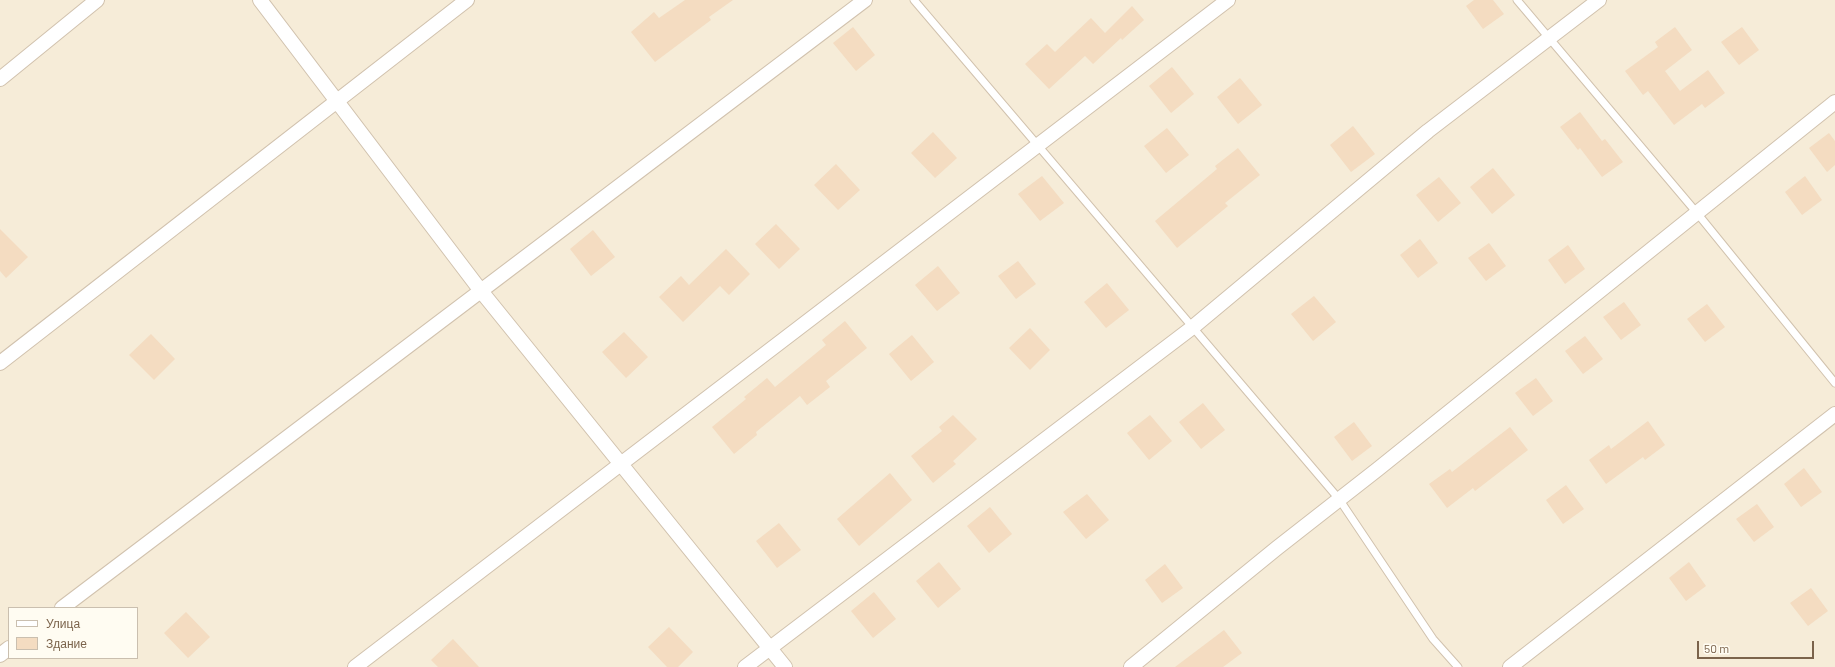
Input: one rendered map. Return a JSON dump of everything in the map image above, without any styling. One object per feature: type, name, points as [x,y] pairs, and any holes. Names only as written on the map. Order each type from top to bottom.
[{"type":"street","points":[[0,79],[97,0]]},
{"type":"street","points":[[260,0],[481,291],[785,667]]},
{"type":"street","points":[[0,363],[468,0]]},
{"type":"street","points":[[63,607],[865,0]]},
{"type":"street","points":[[355,667],[1228,0]]},
{"type":"street","points":[[745,667],[1193,327],[1428,131],[1599,0]]},
{"type":"street","points":[[1131,667],[1277,548],[1835,102]]},
{"type":"street","points":[[1510,667],[1835,414]]},
{"type":"street","points":[[0,655],[8,649]]},
{"type":"lane","points":[[914,0],[1339,499],[1433,639],[1458,667]]},
{"type":"lane","points":[[1517,0],[1697,213],[1835,383]]},
{"type":"shaded area","points":[[0,0],[1835,0],[1835,667],[0,667]]},
{"type":"building","points":[[685,0],[733,0],[709,17],[711,20],[655,62],[631,32],[654,12],[659,18]]},
{"type":"building","points":[[1474,0],[1493,0],[1504,14],[1483,29],[1466,6]]},
{"type":"building","points":[[1132,6],[1144,20],[1122,40],[1121,38],[1093,64],[1085,56],[1049,89],[1025,64],[1047,44],[1055,52],[1091,18],[1105,33]]},
{"type":"building","points":[[853,27],[875,55],[856,71],[833,43]]},
{"type":"building","points":[[1675,27],[1692,50],[1665,71],[1680,91],[1708,70],[1725,93],[1705,108],[1702,104],[1674,125],[1648,91],[1643,95],[1625,71],[1658,47],[1655,42]]},
{"type":"building","points":[[1742,27],[1759,50],[1739,65],[1721,42]]},
{"type":"building","points":[[1172,67],[1194,94],[1171,113],[1149,86]]},
{"type":"building","points":[[1240,78],[1262,105],[1238,124],[1217,97]]},
{"type":"building","points":[[1580,112],[1602,141],[1605,139],[1623,162],[1602,177],[1580,148],[1578,150],[1560,127]]},
{"type":"building","points":[[1353,126],[1375,154],[1351,172],[1330,145]]},
{"type":"building","points":[[1167,128],[1189,155],[1166,173],[1144,146]]},
{"type":"building","points":[[933,132],[957,158],[935,178],[911,153]]},
{"type":"building","points":[[1829,133],[1835,141],[1835,165],[1827,172],[1809,148]]},
{"type":"building","points":[[1238,148],[1260,175],[1225,203],[1228,206],[1177,248],[1155,221],[1217,169],[1215,166]]},
{"type":"building","points":[[836,164],[860,190],[838,210],[814,185]]},
{"type":"building","points":[[1493,168],[1515,195],[1492,214],[1470,187]]},
{"type":"building","points":[[1042,176],[1064,203],[1040,221],[1018,194]]},
{"type":"building","points":[[1805,176],[1822,200],[1802,215],[1785,192]]},
{"type":"building","points":[[1439,177],[1461,203],[1438,222],[1416,195]]},
{"type":"building","points":[[776,224],[800,249],[779,269],[755,244]]},
{"type":"building","points":[[0,229],[28,257],[6,278],[0,271]]},
{"type":"building","points":[[593,230],[615,257],[591,276],[570,249]]},
{"type":"building","points":[[1420,239],[1438,263],[1418,278],[1400,255]]},
{"type":"building","points":[[1489,243],[1506,266],[1486,281],[1468,258]]},
{"type":"building","points":[[1568,245],[1585,269],[1565,284],[1548,260]]},
{"type":"building","points":[[726,249],[750,274],[729,295],[720,286],[683,322],[659,297],[681,276],[689,285]]},
{"type":"building","points":[[1018,261],[1036,284],[1016,299],[998,276]]},
{"type":"building","points":[[938,266],[960,293],[937,311],[915,285]]},
{"type":"building","points":[[1107,283],[1129,310],[1106,328],[1084,302]]},
{"type":"building","points":[[1314,296],[1336,322],[1313,341],[1291,314]]},
{"type":"building","points":[[1624,302],[1641,325],[1621,340],[1603,317]]},
{"type":"building","points":[[1707,304],[1725,327],[1705,342],[1687,319]]},
{"type":"building","points":[[845,321],[867,348],[826,381],[830,387],[807,405],[800,396],[756,432],[757,435],[734,454],[712,427],[746,399],[744,397],[767,378],[775,387],[826,345],[822,340]]},
{"type":"building","points":[[1030,328],[1050,350],[1030,370],[1009,348]]},
{"type":"building","points":[[624,332],[648,357],[626,378],[602,352]]},
{"type":"building","points":[[151,334],[175,359],[154,380],[129,355]]},
{"type":"building","points":[[912,335],[934,362],[911,381],[889,354]]},
{"type":"building","points":[[1585,336],[1603,359],[1583,374],[1565,351]]},
{"type":"building","points":[[1536,378],[1553,401],[1533,416],[1515,393]]},
{"type":"building","points":[[1203,403],[1225,430],[1201,449],[1179,422]]},
{"type":"building","points":[[953,415],[977,439],[953,461],[956,464],[933,483],[911,456],[942,431],[939,427]]},
{"type":"building","points":[[1150,415],[1172,441],[1149,460],[1127,433]]},
{"type":"building","points":[[1648,421],[1665,445],[1645,460],[1643,457],[1606,484],[1589,460],[1609,445],[1611,449]]},
{"type":"building","points":[[1354,422],[1372,446],[1352,461],[1334,437]]},
{"type":"building","points":[[1510,427],[1528,450],[1475,491],[1473,488],[1447,508],[1429,484],[1450,469],[1452,472]]},
{"type":"building","points":[[1804,468],[1822,492],[1801,507],[1784,484]]},
{"type":"building","points":[[890,473],[912,500],[859,546],[837,519]]},
{"type":"building","points":[[1566,485],[1584,509],[1563,524],[1546,500]]},
{"type":"building","points":[[1087,494],[1109,520],[1086,539],[1063,512]]},
{"type":"building","points":[[1757,504],[1774,527],[1754,542],[1736,519]]},
{"type":"building","points":[[990,507],[1012,534],[989,553],[967,526]]},
{"type":"building","points":[[779,523],[801,550],[777,568],[756,541]]},
{"type":"building","points":[[939,562],[961,589],[938,608],[916,581]]},
{"type":"building","points":[[1689,562],[1706,586],[1686,601],[1669,578]]},
{"type":"building","points":[[1165,564],[1183,588],[1162,603],[1145,580]]},
{"type":"building","points":[[1811,588],[1828,611],[1808,626],[1790,603]]},
{"type":"building","points":[[874,592],[896,619],[873,638],[851,611]]},
{"type":"building","points":[[186,612],[210,637],[188,658],[164,633]]},
{"type":"building","points":[[669,627],[693,652],[678,667],[667,667],[648,647]]},
{"type":"building","points":[[1224,630],[1242,653],[1223,667],[1175,667]]},
{"type":"building","points":[[453,639],[479,667],[438,667],[431,660]]}]
